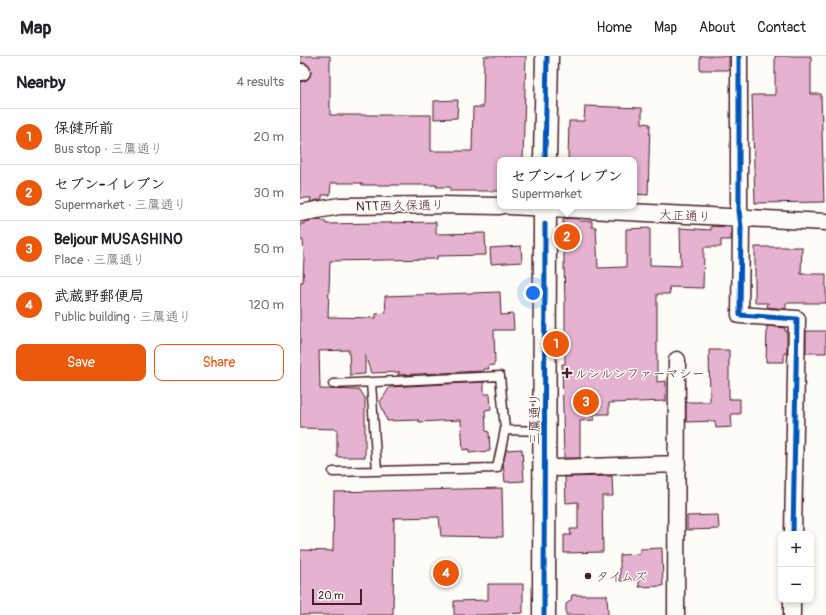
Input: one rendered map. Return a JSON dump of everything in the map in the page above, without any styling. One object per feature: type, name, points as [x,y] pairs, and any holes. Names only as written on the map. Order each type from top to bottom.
[{"type":"main road","points":[[545,157],[547,56]]},
{"type":"main road","name":"三鷹通り","points":[[544,615],[545,209]]},
{"type":"street","points":[[739,56],[741,227],[740,315],[797,319],[794,531]]},
{"type":"street","name":"NTT西久保通り","points":[[300,213],[340,206],[441,204],[497,206]]},
{"type":"street","name":"大正通り","points":[[566,209],[826,222]]},
{"type":"street","points":[[676,615],[677,360]]},
{"type":"street","points":[[557,468],[677,464]]},
{"type":"street","points":[[792,603],[792,615]]},
{"type":"lane","points":[[332,384],[500,376],[505,430],[497,468],[333,472]]},
{"type":"lane","points":[[371,382],[377,471]]},
{"type":"lane","points":[[505,430],[544,431]]},
{"type":"building","points":[[300,56],[330,56],[330,115],[431,115],[431,151],[472,151],[473,107],[483,107],[484,56],[526,56],[523,157],[497,157],[497,191],[450,191],[450,187],[436,187],[437,185],[362,185],[361,183],[331,183],[330,195],[322,195],[322,199],[310,202],[311,198],[300,198],[300,82],[307,80],[311,72],[307,64],[300,62]]},
{"type":"building","points":[[700,56],[729,56],[729,70],[700,70]]},
{"type":"building","points":[[775,56],[811,56],[811,94],[821,94],[824,202],[755,203],[752,95],[775,95]]},
{"type":"building","points":[[458,100],[457,118],[434,119],[434,101]]},
{"type":"building","points":[[585,106],[642,108],[642,123],[650,124],[648,195],[637,194],[637,157],[568,157],[569,121],[584,121]]},
{"type":"building","points":[[563,218],[579,219],[579,221],[592,221],[592,227],[596,227],[598,268],[626,267],[626,229],[650,228],[650,265],[681,266],[680,228],[711,230],[711,226],[731,227],[731,240],[721,240],[721,247],[704,247],[703,288],[669,287],[670,294],[657,294],[657,382],[666,381],[666,401],[609,403],[609,414],[594,414],[594,420],[580,421],[580,458],[564,458],[562,364],[565,364],[565,305]]},
{"type":"building","points":[[321,219],[321,221],[326,221],[326,224],[436,222],[436,234],[485,233],[486,255],[437,256],[437,259],[330,261],[328,317],[376,318],[376,314],[386,313],[385,296],[500,292],[501,315],[513,314],[514,330],[494,330],[495,363],[494,365],[488,366],[489,369],[483,369],[483,371],[397,375],[400,372],[371,373],[365,355],[365,374],[350,375],[349,350],[319,351],[320,389],[360,390],[365,398],[365,457],[337,457],[337,429],[300,428],[300,282],[303,282],[304,256],[303,240],[300,240],[300,224]]},
{"type":"building","points":[[521,246],[522,262],[491,264],[490,248]]},
{"type":"building","points":[[755,247],[802,247],[801,274],[826,274],[826,303],[786,303],[786,309],[767,307],[768,303],[755,303]]},
{"type":"building","points":[[767,326],[785,328],[785,331],[787,331],[787,353],[784,353],[784,362],[766,362]]},
{"type":"building","points":[[806,331],[826,331],[826,353],[806,353]]},
{"type":"building","points":[[709,350],[729,350],[729,399],[740,399],[740,414],[731,414],[732,427],[716,428],[715,421],[686,422],[686,402],[710,402]]},
{"type":"building","points":[[484,382],[484,394],[490,394],[491,409],[485,410],[486,431],[489,432],[490,451],[469,453],[469,449],[463,450],[461,420],[419,422],[419,420],[387,421],[380,402],[390,387]]},
{"type":"building","points":[[522,449],[524,481],[505,482],[503,464],[506,450]]},
{"type":"building","points":[[612,476],[613,496],[602,496],[603,552],[564,553],[564,535],[571,535],[570,529],[578,529],[578,502],[566,503],[565,477]]},
{"type":"building","points":[[502,488],[503,537],[441,536],[439,517],[394,518],[393,615],[300,615],[300,550],[333,551],[334,492]]},
{"type":"building","points":[[718,515],[719,529],[687,530],[687,516]]},
{"type":"building","points":[[662,548],[663,586],[639,587],[639,580],[620,581],[620,555],[640,554],[640,549]]},
{"type":"building","points":[[488,584],[523,584],[523,613],[454,615],[454,601],[488,600]]},
{"type":"building","points":[[572,595],[607,595],[608,615],[566,615],[566,604],[571,600]]},
{"type":"cycle path","points":[[545,157],[547,56]]},
{"type":"cycle path","points":[[739,56],[739,211],[741,227],[740,315],[797,319],[793,531]]},
{"type":"cycle path","points":[[544,615],[545,224]]},
{"type":"place","name":"セブン-イレブン","points":[[567,237]]},
{"type":"place","name":"保健所前","points":[[556,344]]},
{"type":"place","name":"ルンルンファーマシー","points":[[567,373]]},
{"type":"place","name":"Beljour MUSASHINO","points":[[586,402]]},
{"type":"place","name":"武蔵野郵便局","points":[[446,573]]},
{"type":"place","name":"タイムズ","points":[[588,576]]}]
